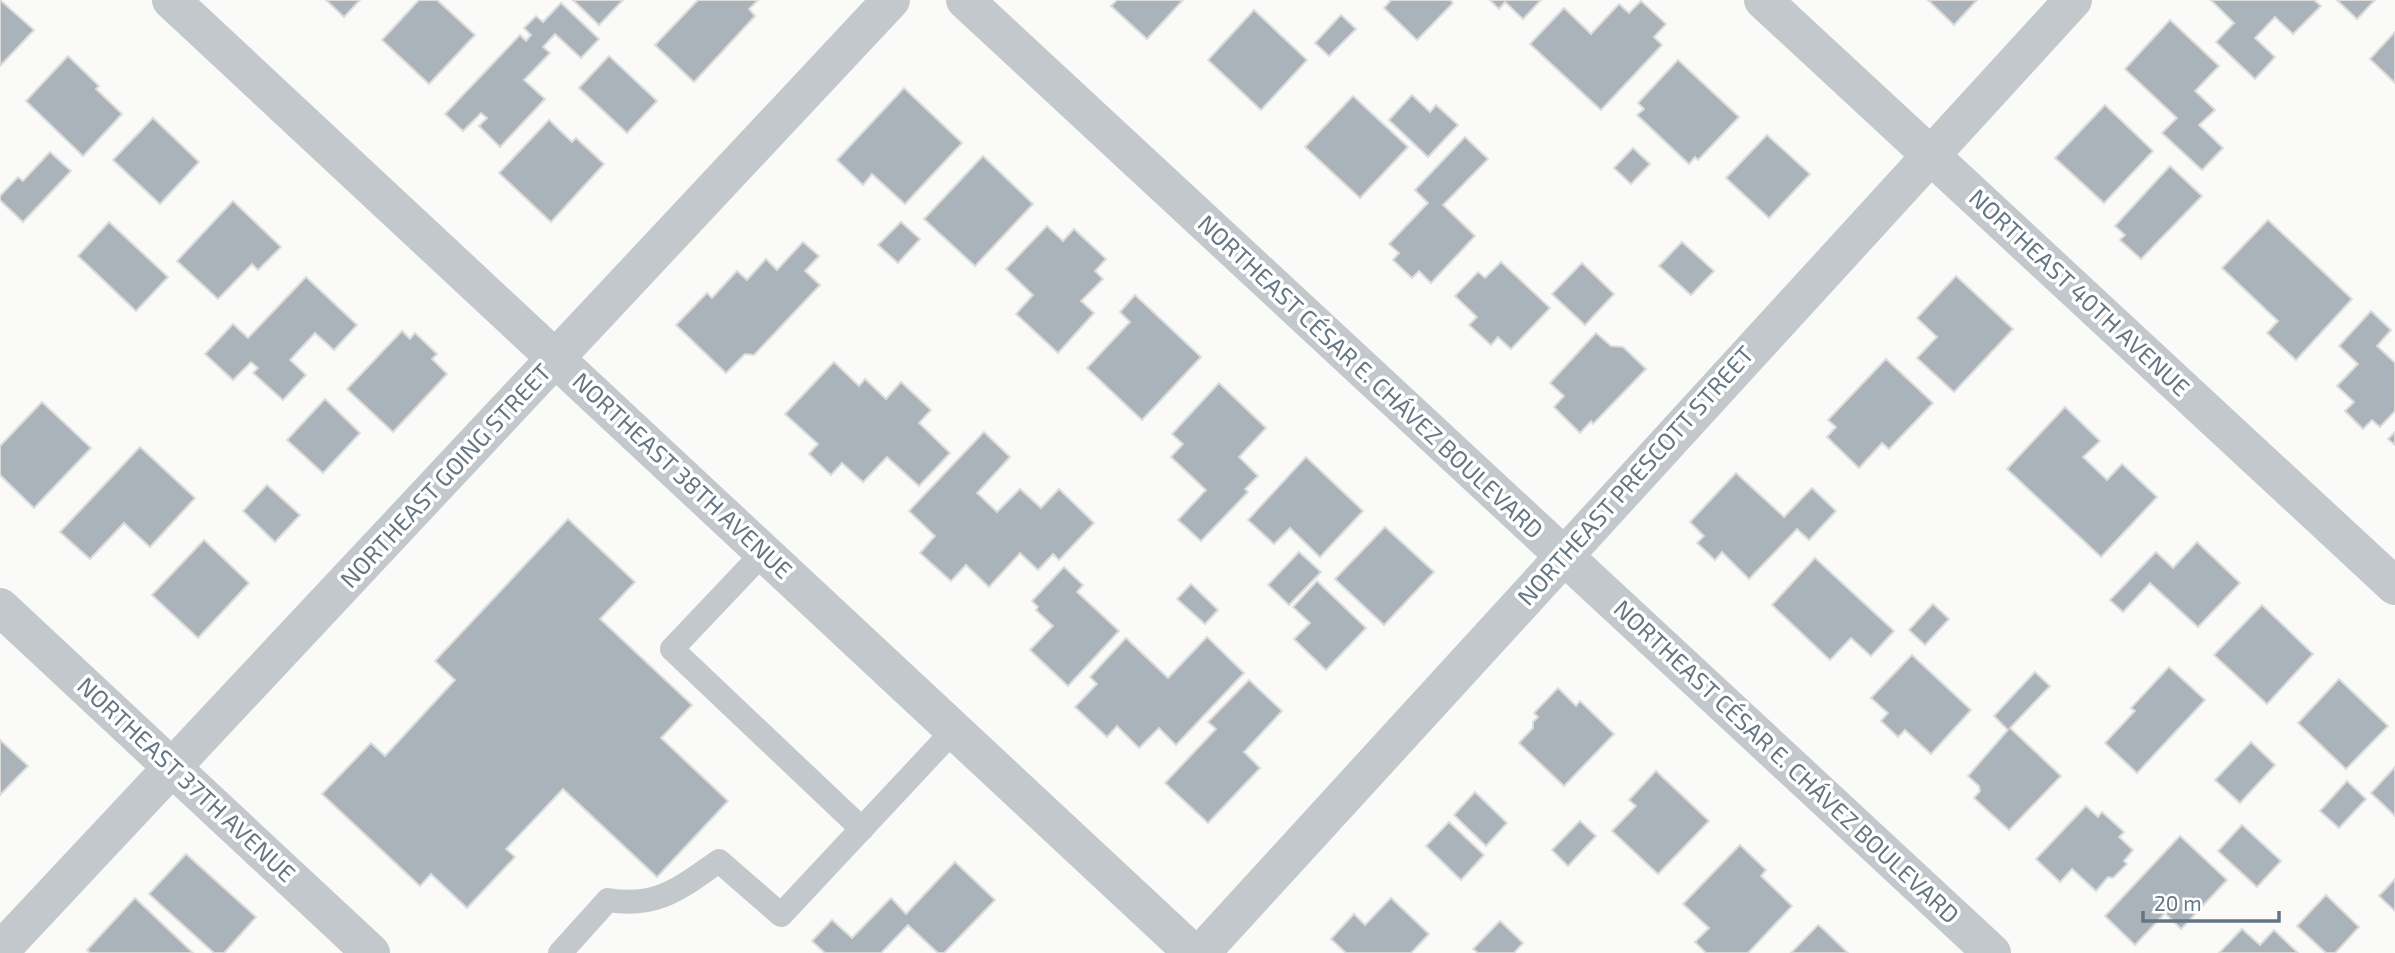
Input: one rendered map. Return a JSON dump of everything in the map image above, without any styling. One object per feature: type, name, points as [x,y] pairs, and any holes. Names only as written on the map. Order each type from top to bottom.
[{"type":"street","name":"NORTHEAST 38TH AVENUE","points":[[171,0],[1193,953]]},
{"type":"street","name":"NORTHEAST GOING STREET","points":[[0,951],[891,0]]},
{"type":"street","name":"NORTHEAST CÉSAR E. CHÁVEZ BOULEVARD","points":[[965,0],[1992,953]]},
{"type":"street","name":"NORTHEAST 40TH AVENUE","points":[[1763,0],[2395,586]]},
{"type":"street","name":"NORTHEAST PRESCOTT STREET","points":[[1201,953],[2073,0]]},
{"type":"street","name":"NORTHEAST 37TH AVENUE","points":[[0,607],[371,953]]},
{"type":"lane","points":[[764,552],[672,649],[862,829]]},
{"type":"lane","points":[[560,953],[608,900],[629,903],[658,899],[684,886],[719,861],[781,915],[954,730]]},
{"type":"building","points":[[0,0],[34,30],[0,66]]},
{"type":"building","points":[[326,0],[360,0],[344,17]]},
{"type":"building","points":[[419,0],[437,0],[475,35],[429,84],[382,40]]},
{"type":"building","points":[[573,0],[623,0],[599,25]]},
{"type":"building","points":[[698,0],[758,0],[749,9],[755,16],[694,82],[655,45]]},
{"type":"building","points":[[1117,0],[1183,0],[1147,39],[1111,6]]},
{"type":"building","points":[[1391,0],[1450,0],[1453,3],[1417,40],[1384,8]]},
{"type":"building","points":[[1490,0],[1541,0],[1523,19],[1505,2],[1499,9]]},
{"type":"building","points":[[1928,0],[1977,0],[1954,25]]},
{"type":"building","points":[[2211,0],[2314,0],[2321,6],[2293,34],[2275,17],[2255,38],[2275,57],[2255,79],[2216,42],[2234,23]]},
{"type":"building","points":[[2337,0],[2375,0],[2357,19]]},
{"type":"building","points":[[1641,1],[1666,24],[1654,37],[1662,45],[1601,110],[1530,44],[1564,8],[1591,34],[1619,4],[1629,13]]},
{"type":"building","points":[[561,3],[599,39],[581,58],[555,34],[543,47],[550,53],[524,80],[545,99],[500,147],[479,126],[487,118],[481,113],[463,131],[445,114],[520,35],[526,41],[531,35],[524,28],[536,16],[543,22]]},
{"type":"building","points":[[1254,10],[1307,60],[1261,110],[1208,60]]},
{"type":"building","points":[[1341,15],[1356,29],[1329,56],[1315,43]]},
{"type":"building","points":[[2170,20],[2219,66],[2195,91],[2215,110],[2199,125],[2223,148],[2202,170],[2162,133],[2177,118],[2125,69]]},
{"type":"building","points":[[2395,32],[2395,83],[2370,59]]},
{"type":"building","points":[[68,56],[99,86],[96,89],[122,114],[83,156],[26,101]]},
{"type":"building","points":[[609,56],[657,101],[627,133],[579,88]]},
{"type":"building","points":[[1678,60],[1739,117],[1698,160],[1695,157],[1689,164],[1637,115],[1644,109],[1638,103]]},
{"type":"building","points":[[904,88],[962,143],[905,204],[872,174],[863,185],[837,160]]},
{"type":"building","points":[[1412,95],[1430,112],[1436,105],[1458,125],[1428,157],[1389,120]]},
{"type":"building","points":[[1353,96],[1408,147],[1360,198],[1305,147]]},
{"type":"building","points":[[2105,105],[2153,151],[2104,203],[2055,158]]},
{"type":"building","points":[[153,118],[199,162],[160,204],[113,160]]},
{"type":"building","points":[[549,120],[572,142],[576,138],[604,164],[551,222],[499,173]]},
{"type":"building","points":[[1767,135],[1810,174],[1769,218],[1726,178]]},
{"type":"building","points":[[1465,137],[1488,159],[1443,205],[1475,236],[1431,283],[1419,271],[1412,278],[1393,260],[1399,253],[1389,244],[1428,203],[1415,190]]},
{"type":"building","points":[[1633,148],[1650,164],[1631,184],[1614,168]]},
{"type":"building","points":[[50,152],[71,171],[23,222],[0,200],[0,196],[18,177],[23,181]]},
{"type":"building","points":[[983,156],[1033,204],[975,266],[924,219]]},
{"type":"building","points":[[2170,166],[2202,196],[2141,259],[2120,240],[2125,235],[2115,226]]},
{"type":"building","points":[[233,201],[281,247],[258,270],[252,264],[218,299],[177,261]]},
{"type":"building","points":[[2268,220],[2352,299],[2296,360],[2267,333],[2278,321],[2222,268]]},
{"type":"building","points":[[109,222],[168,277],[136,311],[78,256]]},
{"type":"building","points":[[901,222],[920,239],[898,263],[878,245]]},
{"type":"building","points":[[1047,226],[1063,241],[1074,229],[1106,259],[1095,271],[1103,279],[1081,301],[1094,313],[1058,353],[1016,314],[1033,295],[1006,269]]},
{"type":"building","points":[[803,242],[819,256],[805,271],[820,285],[754,355],[745,354],[726,373],[676,325],[707,293],[712,298],[737,271],[747,280],[766,259],[777,270]]},
{"type":"building","points":[[1682,242],[1714,271],[1691,295],[1659,266]]},
{"type":"building","points":[[1501,262],[1550,308],[1511,349],[1498,337],[1491,345],[1469,325],[1477,317],[1455,296],[1478,272],[1485,278]]},
{"type":"building","points":[[1582,263],[1614,294],[1585,325],[1552,294]]},
{"type":"building","points":[[1956,276],[2013,329],[1954,392],[1917,358],[1937,337],[1917,318]]},
{"type":"building","points":[[306,277],[357,325],[334,350],[315,333],[290,360],[306,375],[283,400],[253,373],[258,368],[251,362],[233,380],[205,354],[233,324],[248,338]]},
{"type":"building","points":[[1135,295],[1201,357],[1142,420],[1087,368],[1130,322],[1120,312]]},
{"type":"building","points":[[2371,311],[2391,330],[2377,346],[2395,363],[2395,411],[2380,427],[2372,420],[2363,429],[2345,411],[2354,402],[2337,386],[2358,364],[2339,346]]},
{"type":"building","points":[[402,331],[410,339],[415,333],[437,354],[432,359],[447,374],[393,432],[347,389]]},
{"type":"building","points":[[1596,333],[1611,346],[1623,347],[1646,369],[1593,424],[1591,421],[1580,433],[1554,407],[1564,396],[1550,383]]},
{"type":"building","points":[[1886,359],[1933,403],[1889,449],[1882,443],[1859,468],[1827,437],[1836,427],[1828,420]]},
{"type":"building","points":[[834,362],[859,386],[865,379],[886,399],[901,382],[931,410],[919,423],[950,453],[919,486],[887,457],[863,482],[842,463],[831,475],[809,454],[818,444],[785,414]]},
{"type":"building","points":[[1219,383],[1266,428],[1239,457],[1258,476],[1245,489],[1248,492],[1201,541],[1178,520],[1206,490],[1171,457],[1183,444],[1172,434]]},
{"type":"building","points":[[325,399],[360,433],[323,473],[287,440]]},
{"type":"building","points":[[42,402],[91,448],[34,508],[0,475],[0,446]]},
{"type":"building","points":[[2065,407],[2100,441],[2083,457],[2107,480],[2122,464],[2157,497],[2101,557],[2007,469]]},
{"type":"building","points":[[984,432],[1010,457],[977,493],[997,512],[1020,489],[1041,508],[1059,489],[1094,523],[1059,560],[1053,554],[1038,570],[1020,553],[989,587],[966,565],[951,581],[920,553],[935,536],[909,511]]},
{"type":"building","points":[[2395,432],[2395,445],[2388,439]]},
{"type":"building","points":[[140,447],[195,498],[150,547],[124,523],[90,559],[60,532]]},
{"type":"building","points":[[1306,457],[1363,511],[1320,557],[1290,528],[1274,544],[1248,520]]},
{"type":"building","points":[[1736,473],[1784,517],[1812,488],[1836,511],[1809,540],[1797,529],[1749,579],[1722,552],[1715,560],[1697,543],[1704,536],[1690,522]]},
{"type":"building","points":[[267,485],[300,515],[275,542],[243,511]]},
{"type":"building","points":[[568,519],[635,582],[600,619],[692,705],[661,738],[728,801],[657,877],[563,789],[506,849],[515,857],[467,908],[431,874],[420,886],[322,794],[371,743],[385,756],[455,680],[435,661]]},
{"type":"building","points":[[1385,527],[1434,572],[1384,625],[1335,579]]},
{"type":"building","points":[[204,540],[249,583],[198,638],[152,595]]},
{"type":"building","points":[[2197,542],[2240,583],[2198,627],[2150,583],[2123,612],[2110,600],[2156,552],[2173,568]]},
{"type":"building","points":[[1299,552],[1321,572],[1289,605],[1268,585]]},
{"type":"building","points":[[1815,558],[1894,631],[1871,656],[1851,638],[1830,660],[1772,605]]},
{"type":"building","points":[[1064,567],[1083,585],[1077,592],[1119,631],[1068,686],[1030,650],[1053,626],[1036,610],[1038,607],[1032,601]]},
{"type":"building","points":[[1317,581],[1366,628],[1326,670],[1294,639],[1310,623],[1293,607]]},
{"type":"building","points":[[1191,584],[1218,610],[1205,624],[1177,599]]},
{"type":"building","points":[[1933,604],[1949,619],[1925,645],[1909,630]]},
{"type":"building","points":[[2262,605],[2313,654],[2267,704],[2214,655]]},
{"type":"building","points":[[1207,637],[1244,673],[1176,745],[1159,728],[1139,748],[1117,726],[1107,737],[1075,707],[1097,684],[1090,677],[1126,638],[1168,678]]},
{"type":"building","points":[[1912,655],[1971,710],[1931,754],[1905,730],[1898,737],[1881,721],[1888,713],[1871,698]]},
{"type":"building","points":[[2169,667],[2205,700],[2137,773],[2105,743],[2135,711],[2131,708]]},
{"type":"building","points":[[2035,672],[2050,686],[2010,728],[2061,776],[2009,830],[1974,798],[1980,791],[1979,786],[1968,776],[2008,730],[1994,716]]},
{"type":"building","points":[[2339,679],[2388,726],[2346,769],[2298,723]]},
{"type":"building","points":[[1249,680],[1282,711],[1244,752],[1260,768],[1208,823],[1165,783],[1216,729],[1208,722]]},
{"type":"building","points":[[1558,688],[1576,706],[1580,701],[1614,734],[1564,786],[1519,743],[1533,728],[1533,722],[1538,717],[1534,713]]},
{"type":"building","points":[[0,740],[28,766],[0,795]]},
{"type":"building","points":[[2251,742],[2275,765],[2240,803],[2215,780]]},
{"type":"building","points":[[2395,767],[2395,816],[2371,793]]},
{"type":"building","points":[[1656,771],[1709,821],[1658,874],[1612,831],[1636,806],[1629,800]]},
{"type":"building","points":[[2347,781],[2366,799],[2339,828],[2320,811]]},
{"type":"building","points":[[1475,792],[1507,823],[1486,846],[1454,815]]},
{"type":"building","points":[[2086,806],[2098,817],[2102,812],[2124,832],[2119,837],[2133,850],[2124,861],[2127,864],[2113,878],[2108,877],[2096,891],[2072,869],[2060,882],[2036,859]]},
{"type":"building","points":[[1580,821],[1596,836],[1568,866],[1552,850]]},
{"type":"building","points":[[1449,822],[1484,855],[1461,880],[1426,846]]},
{"type":"building","points":[[2242,825],[2281,861],[2257,887],[2218,851]]},
{"type":"building","points":[[2180,836],[2227,880],[2181,929],[2165,913],[2135,945],[2105,916]]},
{"type":"building","points":[[1740,845],[1766,870],[1761,876],[1792,906],[1748,953],[1706,953],[1695,942],[1709,928],[1683,904]]},
{"type":"building","points":[[186,854],[256,917],[224,953],[214,953],[149,894]]},
{"type":"building","points":[[955,862],[995,900],[944,953],[938,953],[908,925],[881,953],[825,953],[812,941],[832,920],[852,938],[891,898],[906,914]]},
{"type":"building","points":[[2395,879],[2395,911],[2379,896]]},
{"type":"building","points":[[2326,895],[2359,927],[2335,953],[2326,953],[2297,926]]},
{"type":"building","points":[[135,898],[193,953],[90,953],[87,950]]},
{"type":"building","points":[[1391,898],[1429,934],[1411,953],[1346,953],[1331,939],[1354,914],[1365,925]]},
{"type":"building","points":[[1500,921],[1523,943],[1514,953],[1478,953],[1473,949]]},
{"type":"building","points":[[1818,925],[1823,929],[1848,953],[1791,953]]},
{"type":"building","points":[[2242,929],[2260,945],[2274,930],[2298,953],[2219,953]]}]
